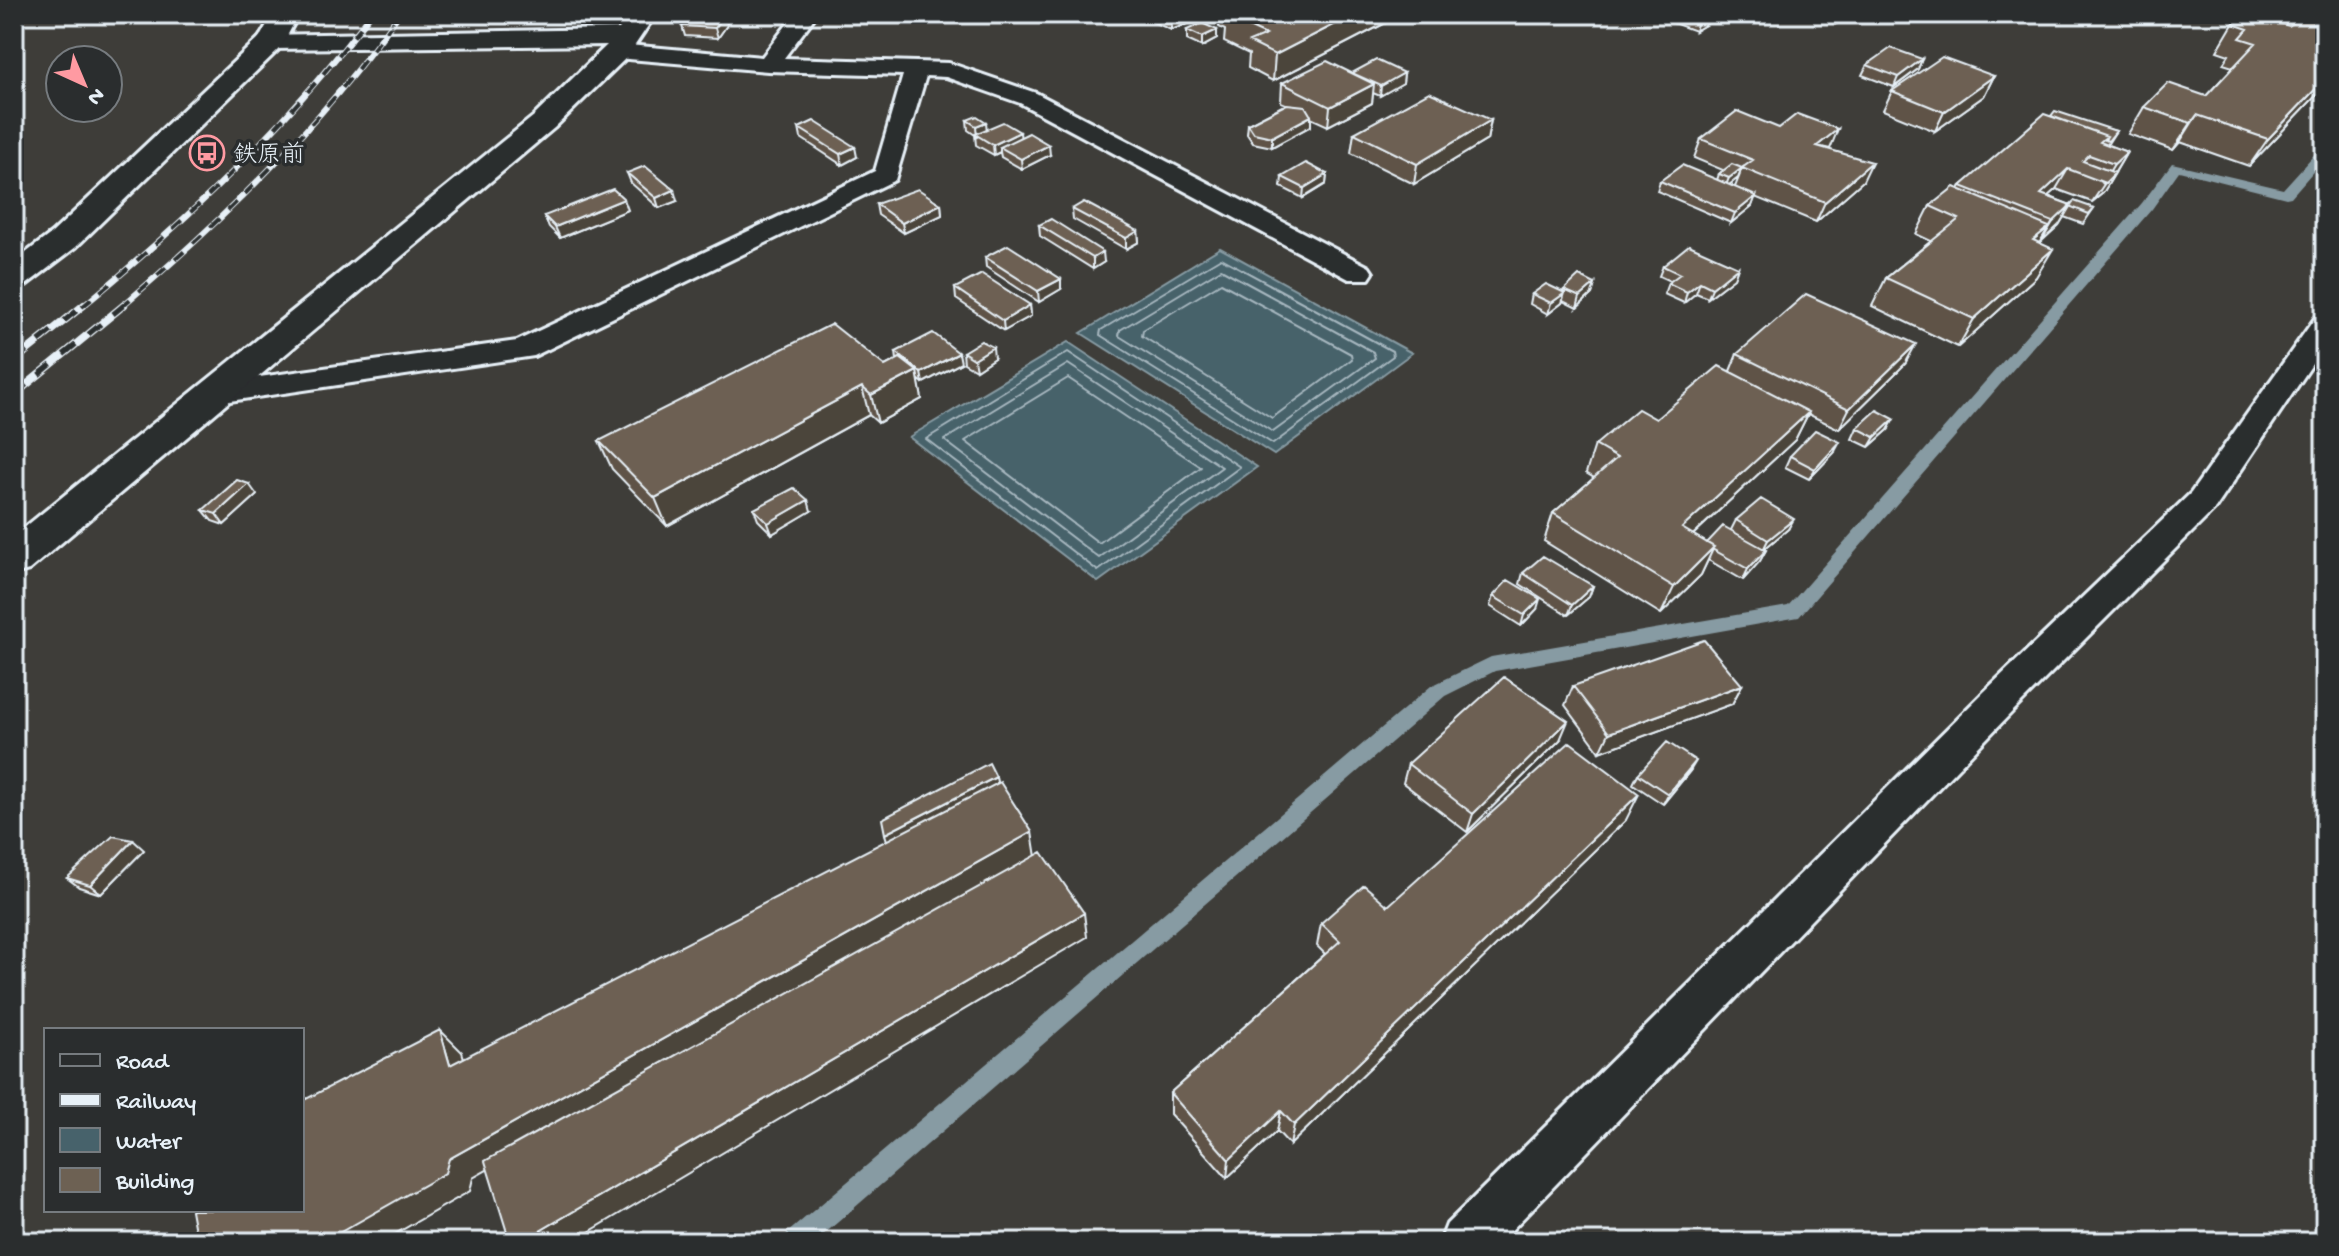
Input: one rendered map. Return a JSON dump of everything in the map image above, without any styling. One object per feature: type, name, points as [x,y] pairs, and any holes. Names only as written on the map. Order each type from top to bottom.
[{"type":"street","points":[[14,278],[64,240],[271,41],[286,14]]},
{"type":"street","points":[[271,41],[629,34]]},
{"type":"street","points":[[14,559],[544,122],[629,34]]},
{"type":"lane","points":[[768,64],[806,14]]},
{"type":"lane","points":[[629,34],[768,64],[949,70],[1028,98],[1359,273]]},
{"type":"lane","points":[[216,393],[524,349],[886,175],[916,69]]},
{"type":"lane","points":[[1465,1242],[1998,702],[2203,501],[2325,324]]},
{"type":"water","points":[[1220,248],[1412,353],[1274,455],[1081,333]]},
{"type":"water","points":[[1068,342],[1257,467],[1098,582],[909,437]]},
{"type":"building","points":[[692,14],[725,15],[715,28],[682,26]]},
{"type":"building","points":[[1157,14],[1187,14],[1171,21]]},
{"type":"building","points":[[1355,14],[1275,55],[1249,42],[1266,35],[1225,16]]},
{"type":"building","points":[[2244,14],[2289,26],[2303,15],[2325,21],[2325,79],[2268,139],[2197,115],[2191,123],[2144,107],[2168,83],[2206,96],[2256,43],[2240,38],[2248,29],[2233,24]]},
{"type":"building","points":[[1202,23],[1217,30],[1202,37],[1187,30]]},
{"type":"building","points":[[1891,48],[1922,59],[1898,77],[1867,65]]},
{"type":"building","points":[[1942,57],[1994,76],[1944,112],[1892,91]]},
{"type":"building","points":[[1376,60],[1404,73],[1381,86],[1352,73]]},
{"type":"building","points":[[1327,61],[1374,84],[1330,107],[1282,83]]},
{"type":"building","points":[[1429,92],[1491,120],[1417,164],[1354,133]]},
{"type":"building","points":[[1287,104],[1305,106],[1311,116],[1272,137],[1254,133],[1248,124]]},
{"type":"building","points":[[1737,111],[1779,128],[1797,114],[1838,129],[1817,146],[1872,162],[1825,202],[1742,168],[1753,160],[1701,139]]},
{"type":"building","points":[[2055,111],[2116,131],[2108,141],[2105,140],[2107,136],[2051,116]]},
{"type":"building","points":[[2044,114],[2107,136],[2100,142],[2127,152],[2114,164],[2089,155],[2083,161],[2115,173],[2105,183],[2068,169],[2041,194],[2071,205],[2053,222],[1961,186]]},
{"type":"building","points":[[977,116],[986,122],[976,126],[967,120]]},
{"type":"building","points":[[814,121],[855,147],[840,154],[799,128]]},
{"type":"building","points":[[1003,122],[1020,132],[993,145],[975,134]]},
{"type":"building","points":[[1029,133],[1049,145],[1021,159],[1000,147]]},
{"type":"building","points":[[1306,163],[1327,174],[1304,188],[1282,177]]},
{"type":"building","points":[[1732,164],[1742,168],[1729,178],[1719,174]]},
{"type":"building","points":[[1682,165],[1756,196],[1735,213],[1660,181]]},
{"type":"building","points":[[645,166],[674,190],[656,198],[627,173]]},
{"type":"building","points":[[1954,187],[2049,227],[2033,240],[2053,249],[1974,319],[1886,278],[1959,219],[1930,206]]},
{"type":"building","points":[[613,189],[624,199],[555,227],[544,216]]},
{"type":"building","points":[[918,189],[941,204],[902,223],[876,204]]},
{"type":"building","points":[[2074,201],[2094,208],[2089,214],[2069,206]]},
{"type":"building","points":[[1084,202],[1138,231],[1126,238],[1072,209]]},
{"type":"building","points":[[1051,219],[1103,252],[1093,258],[1039,225]]},
{"type":"building","points":[[1008,245],[1061,279],[1038,291],[985,257]]},
{"type":"building","points":[[1689,245],[1738,267],[1712,288],[1700,282],[1687,292],[1668,283],[1680,274],[1663,266]]},
{"type":"building","points":[[982,274],[1030,305],[1003,321],[955,288]]},
{"type":"building","points":[[1579,276],[1595,284],[1580,297],[1564,290]]},
{"type":"building","points":[[1546,284],[1565,293],[1551,303],[1532,294]]},
{"type":"building","points":[[1806,294],[1916,344],[1849,409],[1737,354]]},
{"type":"building","points":[[832,324],[885,366],[900,358],[917,371],[871,395],[862,387],[655,498],[599,441]]},
{"type":"building","points":[[933,333],[959,353],[921,373],[896,352]]},
{"type":"building","points":[[981,341],[993,347],[974,359],[963,352]]},
{"type":"building","points":[[1719,366],[1809,412],[1682,528],[1714,547],[1674,587],[1553,513],[1617,458],[1595,445],[1638,409],[1656,419]]},
{"type":"building","points":[[1877,410],[1894,419],[1875,437],[1857,428]]},
{"type":"building","points":[[1815,430],[1840,442],[1815,469],[1790,456]]},
{"type":"building","points":[[237,480],[249,484],[216,514],[203,510]]},
{"type":"building","points":[[794,488],[808,500],[768,523],[754,509]]},
{"type":"building","points":[[1761,499],[1794,519],[1768,540],[1736,520]]},
{"type":"building","points":[[1723,526],[1766,550],[1748,569],[1707,543]]},
{"type":"building","points":[[1543,556],[1593,586],[1572,605],[1523,573]]},
{"type":"building","points":[[1508,580],[1540,599],[1524,615],[1493,596]]},
{"type":"building","points":[[1704,640],[1742,685],[1609,733],[1573,686]]},
{"type":"building","points":[[1504,677],[1568,721],[1473,814],[1408,764]]},
{"type":"building","points":[[1570,742],[1639,794],[1294,1125],[1281,1111],[1229,1160],[1170,1093],[1340,941],[1321,923],[1364,885],[1388,906]]},
{"type":"building","points":[[1667,742],[1696,761],[1668,794],[1638,774]]},
{"type":"building","points":[[989,763],[996,777],[885,834],[882,819]]},
{"type":"building","points":[[1000,782],[1032,832],[449,1159],[445,1173],[323,1242],[197,1242],[191,1212],[304,1212],[304,1100],[440,1030],[450,1065]]},
{"type":"building","points":[[113,836],[133,840],[90,885],[67,878]]},
{"type":"building","points":[[1042,852],[1084,913],[521,1242],[510,1242],[485,1161]]},
{"type":"waterway","points":[[796,1242],[1438,691],[1491,664],[1793,612],[2147,206],[2176,166],[2286,194],[2325,150]]},
{"type":"railway","points":[[82,307],[160,240],[235,169],[305,94],[371,14]]},
{"type":"railway","points":[[121,307],[234,205],[269,169],[337,95],[399,14]]},
{"type":"railway","points":[[14,361],[84,305]]},
{"type":"railway","points":[[14,395],[124,305]]},
{"type":"place","name":"鉄原前","points":[[207,153]]}]
